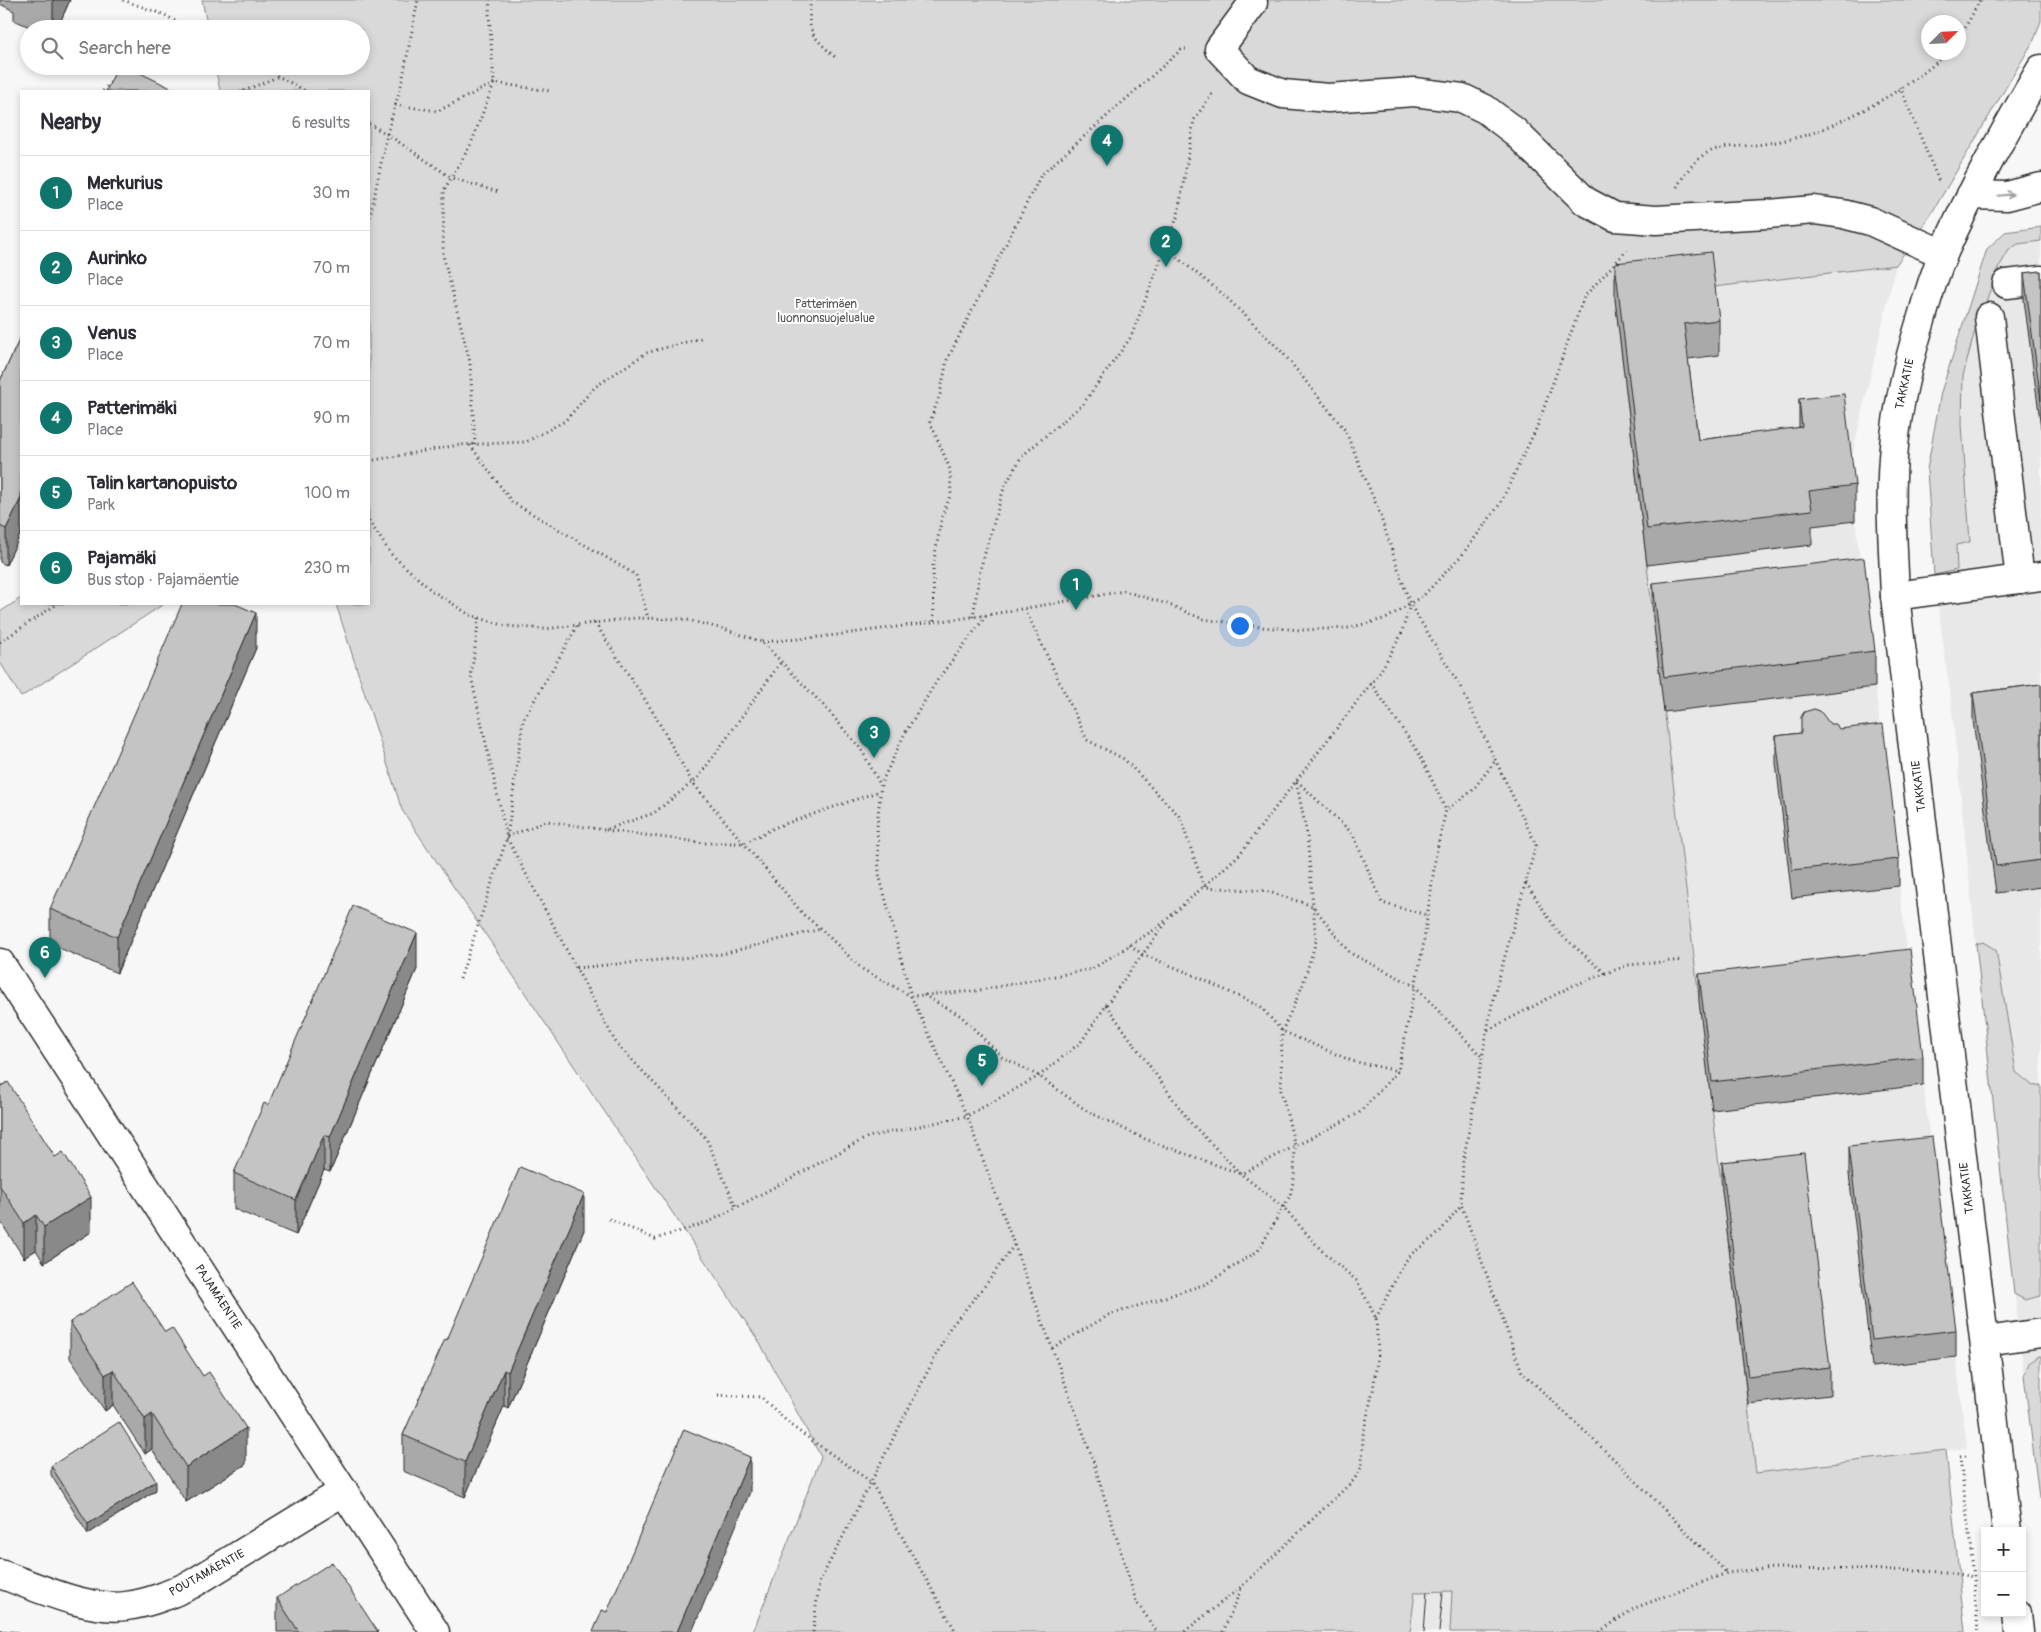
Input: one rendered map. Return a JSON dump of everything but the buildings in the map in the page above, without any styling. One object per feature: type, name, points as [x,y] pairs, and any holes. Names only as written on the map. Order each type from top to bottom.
[{"type":"street","points":[[1253,4],[1226,56],[1248,80],[1283,94],[1328,98],[1414,92],[1462,98],[1485,109],[1514,131],[1585,202],[1614,216],[1656,220],[1814,210],[1843,214],[1870,221],[1943,254]]},
{"type":"street","name":"TAKKATIE","points":[[2007,1527],[1986,1340],[1895,596],[1891,500],[1894,445],[1905,376],[1930,288],[1943,254],[1971,195],[1992,154],[2041,69]]},
{"type":"street","points":[[1971,195],[2007,196],[2041,187]]},
{"type":"street","points":[[2007,284],[2041,280]]},
{"type":"street","points":[[1895,596],[2031,578],[1989,317]]},
{"type":"street","name":"PAJAMÄENTIE","points":[[0,962],[435,1632]]},
{"type":"street","points":[[1986,1340],[2041,1333]]},
{"type":"street","name":"POUTAMÄENTIE","points":[[0,1574],[82,1602],[108,1606],[126,1606],[146,1602],[171,1594],[192,1584],[344,1492]]},
{"type":"street","points":[[2017,1617],[2019,1632]]},
{"type":"path","points":[[123,0],[174,20]]},
{"type":"path","points":[[370,217],[418,0]]},
{"type":"path","points":[[475,445],[470,362],[444,255],[444,190],[470,144],[494,83],[489,14],[490,0]]},
{"type":"path","points":[[811,0],[809,12],[811,34],[836,58]]},
{"type":"path","points":[[1966,26],[1980,0]]},
{"type":"path","points":[[934,621],[933,565],[942,516],[950,494],[950,469],[930,422],[940,394],[947,360],[1041,175],[1182,49],[1226,56],[1194,120],[1178,215],[1132,337],[1083,404],[1021,457],[1004,488],[980,570],[973,617]]},
{"type":"path","points":[[370,522],[391,554],[431,590],[470,615],[506,626],[544,628],[635,618],[684,619],[762,642],[821,637],[973,617],[1124,591],[1166,604],[1203,619],[1260,627],[1302,630],[1349,628],[1387,618],[1424,595],[1462,555],[1500,504],[1537,427],[1584,297],[1656,220],[1683,176],[1702,156],[1727,147],[1756,145],[1813,133],[1860,112],[1932,68],[1940,60]]},
{"type":"path","points":[[246,90],[277,76],[304,90]]},
{"type":"path","points":[[104,90],[113,80]]},
{"type":"path","points":[[395,105],[438,110],[494,83],[551,91]]},
{"type":"path","points":[[1900,87],[1957,224]]},
{"type":"path","points":[[370,125],[452,178],[498,192]]},
{"type":"path","points":[[1165,248],[1224,295],[1283,353],[1345,430],[1378,509],[1410,604],[1459,684],[1536,845],[1494,1000],[1482,1057],[1463,1162],[1461,1204],[1522,1372],[1619,1464],[1726,1573]]},
{"type":"path","points":[[370,461],[470,445],[526,442],[565,421],[595,387],[646,353],[701,338]]},
{"type":"path","points":[[470,445],[512,502],[636,575],[648,618]]},
{"type":"path","points":[[595,623],[653,712],[692,782],[804,915],[862,969],[910,996],[975,991],[1092,969],[1157,928],[1204,888],[1239,854],[1371,684],[1401,635],[1410,604]]},
{"type":"path","points":[[0,642],[56,605]]},
{"type":"path","points":[[1025,609],[1086,740],[1124,759],[1180,817],[1204,888]]},
{"type":"path","points":[[987,615],[938,679],[905,733],[881,784],[877,827],[879,874],[910,996],[967,1116],[1091,1454],[1136,1601],[1157,1632]]},
{"type":"path","points":[[479,618],[471,676],[507,838],[616,1043],[706,1138],[736,1207]]},
{"type":"path","points":[[460,978],[507,838],[523,720],[578,625]]},
{"type":"path","points":[[762,642],[825,707],[861,748],[881,784]]},
{"type":"path","points":[[605,830],[654,813],[698,778],[781,662]]},
{"type":"path","points":[[923,995],[960,1016],[1002,1057],[1039,1076],[1087,1110],[1145,1139],[1241,1174],[1359,1113],[1398,1071],[1415,986],[1436,854],[1446,810],[1420,755],[1371,684]]},
{"type":"path","points":[[1446,810],[1472,791],[1496,760]]},
{"type":"path","points":[[1052,1348],[1109,1315],[1206,1284],[1258,1251],[1284,1208],[1294,1178],[1295,1146],[1281,1091],[1282,1031],[1302,987],[1316,941],[1307,836],[1296,780]]},
{"type":"path","points":[[1296,780],[1353,834],[1382,903],[1427,915]]},
{"type":"path","points":[[507,838],[546,821],[705,843],[744,843],[776,827],[880,791]]},
{"type":"path","points":[[1526,883],[1558,932],[1605,973]]},
{"type":"path","points":[[1204,888],[1266,891],[1313,906],[1350,953],[1415,986],[1482,1057]]},
{"type":"path","points":[[609,1219],[655,1239],[709,1222],[868,1137],[967,1116],[1039,1076],[1081,1042],[1142,954],[1171,916]]},
{"type":"path","points":[[576,968],[722,954],[821,929]]},
{"type":"path","points":[[1130,945],[1142,954],[1191,974],[1261,1007],[1282,1031],[1352,1061],[1398,1071]]},
{"type":"path","points":[[1488,1030],[1572,986],[1605,973],[1628,965],[1683,960]]},
{"type":"path","points":[[1106,1005],[1189,1121],[1241,1174],[1284,1208],[1321,1250],[1357,1281],[1376,1318],[1378,1353],[1373,1390],[1363,1435],[1362,1466],[1354,1480],[1241,1587],[1184,1632]]},
{"type":"path","points":[[1376,1318],[1404,1263],[1412,1253],[1439,1233],[1461,1204]]},
{"type":"path","points":[[813,1632],[819,1583],[870,1482],[950,1328],[987,1283],[1014,1245]]},
{"type":"path","points":[[718,1395],[761,1397],[793,1427],[870,1482],[956,1632]]},
{"type":"path","points":[[1599,1632],[1635,1608],[1726,1573],[1773,1568],[1851,1569],[1945,1572],[1974,1577]]},
{"type":"path","points":[[1223,1632],[1241,1587]]},
{"type":"shaded area","points":[[2041,241],[2041,1356],[2029,1363],[2024,1375],[1991,1092],[1951,700],[1934,575],[1927,470],[1941,392],[1987,249]]},
{"type":"shaded area","points":[[1896,265],[1849,469],[1967,1448],[1756,1473],[1615,299]]},
{"type":"shaded area","points":[[1453,1591],[1450,1632],[1410,1632],[1415,1592]]},
{"type":"green space","name":"Patterimäen luonnonsuojelualue","points":[[202,0],[2041,0],[2041,21],[2034,40],[1930,216],[1896,265],[1615,299],[1756,1473],[1946,1450],[1965,1632],[1450,1632],[1452,1591],[1415,1592],[1410,1632],[753,1632],[821,1457],[760,1343],[402,810],[336,605],[370,605],[370,90],[220,90],[217,75],[370,75],[370,20],[206,20]]},
{"type":"green space","points":[[2041,227],[2041,241],[2018,244],[2009,250],[1998,269],[1974,334],[1963,376],[1962,424],[1970,542],[1956,545],[1957,570],[1934,575],[1927,470],[1941,392],[1987,249],[2005,232]]},
{"type":"green space","points":[[20,599],[20,605],[162,605],[21,697],[0,662],[0,612]]},
{"type":"green space","points":[[1983,942],[1996,950],[2016,1072],[2033,1086],[2041,1085],[2041,1296],[2025,1300],[2014,1294],[1976,944]]},
{"type":"green space","points":[[2041,1356],[2041,1498],[2039,1498],[2024,1375],[2029,1363]]},
{"type":"tram line","points":[[1424,1632],[1427,1592]]},
{"type":"tram line","points":[[1439,1632],[1443,1592]]},
{"type":"place","name":"Patterimäki","points":[[1107,166]]},
{"type":"place","name":"Aurinko","points":[[1166,267]]},
{"type":"place","name":"Merkurius","points":[[1076,610]]},
{"type":"place","name":"Venus","points":[[874,758]]},
{"type":"place","name":"Pajamäki","points":[[45,978]]},
{"type":"place","name":"Talin kartanopuisto","points":[[982,1086]]}]
